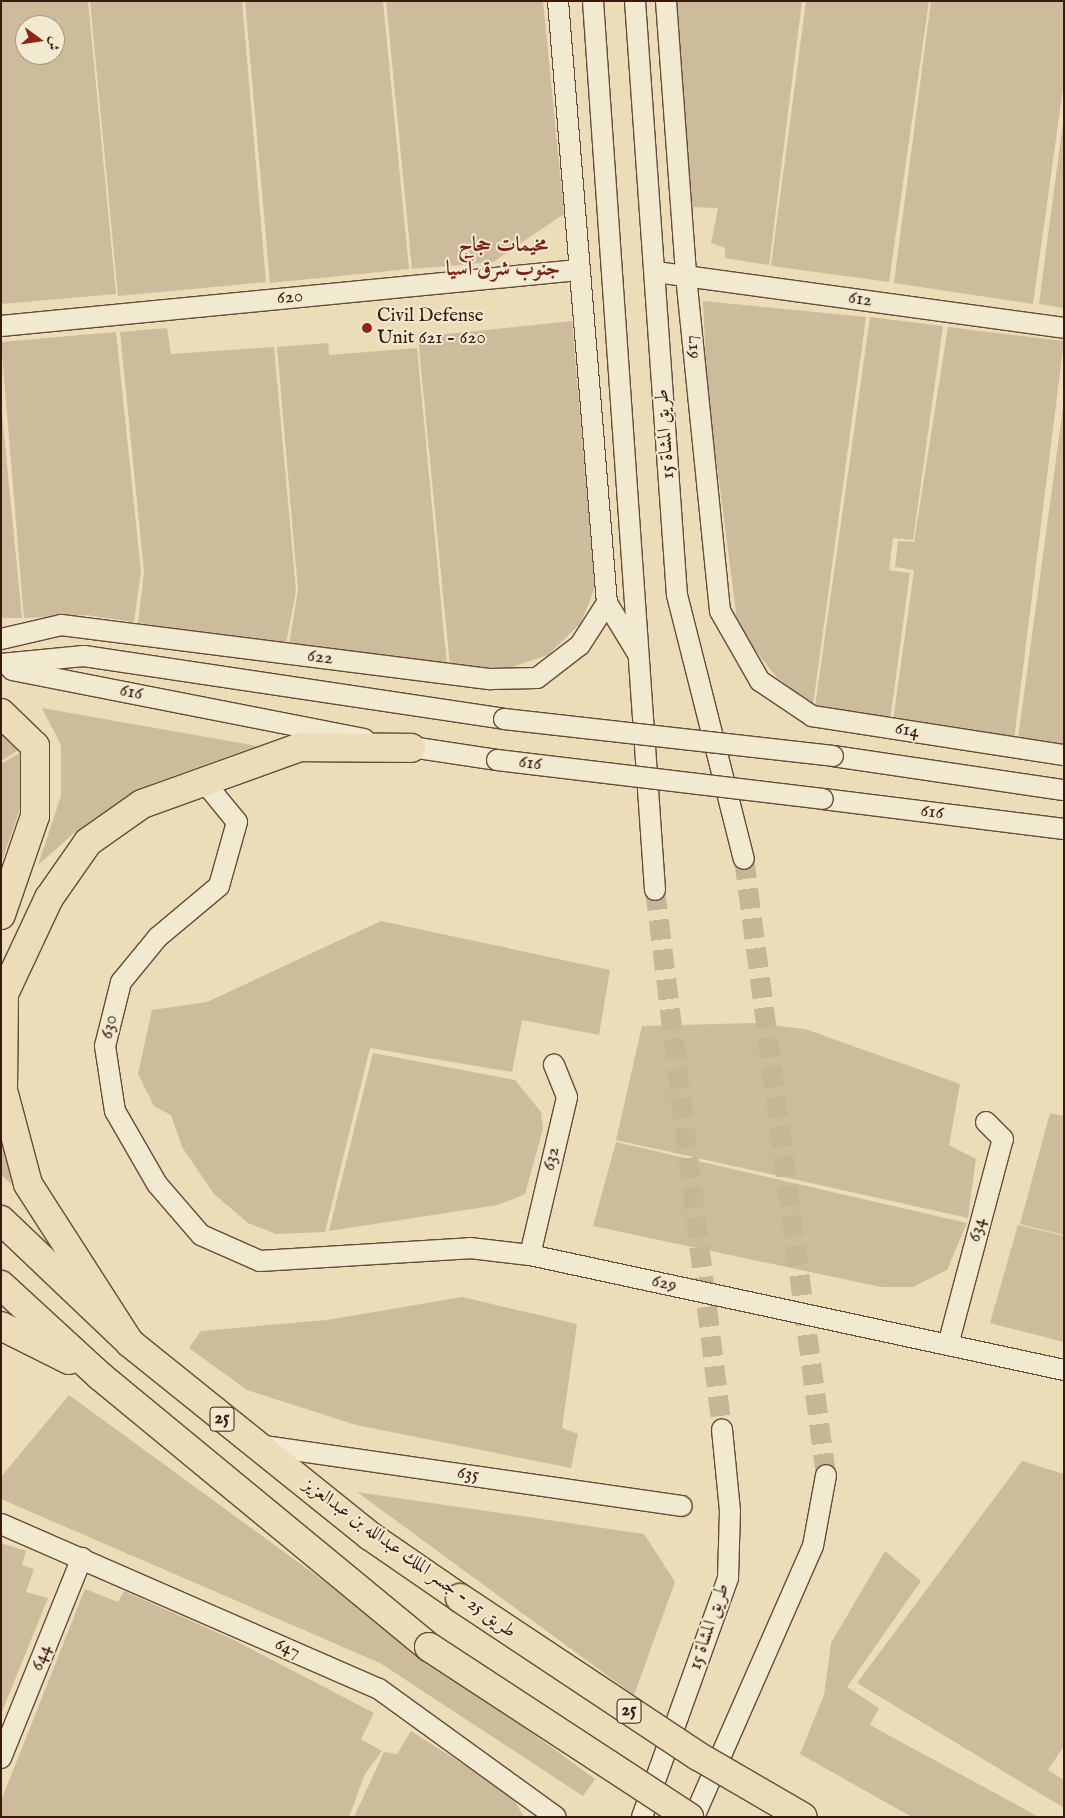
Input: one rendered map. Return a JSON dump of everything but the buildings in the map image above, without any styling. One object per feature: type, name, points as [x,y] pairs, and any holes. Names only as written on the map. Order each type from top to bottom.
[{"type":"main road","points":[[1,713],[35,746],[36,806],[1,916]]},
{"type":"main road","points":[[130,1343],[28,1184],[3,1090],[4,994],[49,898],[88,842],[142,804],[300,747],[411,748]]},
{"type":"main road","name":"طريق 25 - جسر الملك عبدالله بن عبدالعزيز","points":[[1,1220],[130,1343],[370,1536],[698,1756],[803,1817]]},
{"type":"main road","name":"25","points":[[1,1285],[100,1376],[429,1647],[689,1817]]},
{"type":"main road","points":[[1,1326],[100,1376]]},
{"type":"street","points":[[558,1],[578,270],[607,603],[639,656]]},
{"type":"street","points":[[593,1],[655,890]]},
{"type":"street","name":"طريق المشاة 15","points":[[635,1],[656,272],[677,594],[744,859]]},
{"type":"street","name":"617","points":[[666,1],[686,276],[720,611],[760,681]]},
{"type":"street","name":"620","points":[[1,326],[578,270]]},
{"type":"street","name":"612","points":[[656,272],[1064,328]]},
{"type":"street","name":"622","points":[[1,639],[61,625],[491,680],[537,678],[580,645],[607,603]]},
{"type":"street","name":"616","points":[[1,666],[84,656],[504,719],[833,756],[1064,790]]},
{"type":"street","name":"616","points":[[1,666],[411,748],[1064,829]]},
{"type":"street","name":"614","points":[[760,681],[812,716],[1064,755]]},
{"type":"street","name":"630","points":[[204,783],[236,822],[219,886],[158,937],[121,982],[105,1046],[115,1111],[157,1184],[201,1235],[260,1261]]},
{"type":"street","name":"632","points":[[530,1255],[567,1097],[554,1065]]},
{"type":"street","name":"634","points":[[948,1345],[1003,1139],[986,1122]]},
{"type":"street","name":"629","points":[[260,1261],[470,1248],[530,1255],[1064,1370]]},
{"type":"street","name":"طريق المشاة 15","points":[[642,1817],[728,1578],[730,1511],[722,1429]]},
{"type":"street","name":"635","points":[[254,1444],[682,1506]]},
{"type":"street","points":[[694,1817],[813,1546],[826,1475]]},
{"type":"street","name":"647","points":[[1,1524],[379,1690],[555,1814]]},
{"type":"street","name":"644","points":[[1,1758],[82,1558]]},
{"type":"shaded area","points":[[1,1],[88,1],[116,294],[1,304]]},
{"type":"shaded area","points":[[90,1],[242,1],[266,282],[118,296]]},
{"type":"shaded area","points":[[245,1],[383,1],[409,269],[270,283]]},
{"type":"shaded area","points":[[386,1],[543,1],[564,214],[493,262],[412,269]]},
{"type":"shaded area","points":[[676,1],[802,1],[769,265],[725,258],[725,248],[711,243],[718,208],[691,207]]},
{"type":"shaded area","points":[[806,1],[929,1],[889,282],[771,266]]},
{"type":"shaded area","points":[[931,1],[1064,1],[1064,81],[1033,304],[894,283]]},
{"type":"shaded area","points":[[1064,115],[1064,308],[1039,304]]},
{"type":"shaded area","points":[[703,301],[866,317],[813,705],[777,678],[738,628],[707,388]]},
{"type":"shaded area","points":[[870,317],[943,326],[913,540],[893,538],[889,570],[910,573],[890,720],[815,707]]},
{"type":"shaded area","points":[[572,321],[595,587],[581,623],[548,655],[491,674],[450,666],[418,337]]},
{"type":"shaded area","points":[[948,327],[1064,341],[1014,740],[893,721],[914,570],[895,567],[898,541],[914,542]]},
{"type":"shaded area","points":[[167,328],[171,354],[274,347],[296,591],[286,644],[138,623],[144,572],[120,332]]},
{"type":"shaded area","points":[[116,332],[141,571],[134,622],[86,615],[24,618],[1,342]]},
{"type":"shaded area","points":[[328,343],[329,355],[417,348],[447,666],[289,645],[298,590],[277,347]]},
{"type":"shaded area","points":[[1064,401],[1064,745],[1018,738]]},
{"type":"shaded area","points":[[1,403],[22,618],[1,618]]},
{"type":"shaded area","points":[[42,708],[257,746],[151,784],[74,833],[38,865],[61,796],[61,745]]},
{"type":"shaded area","points":[[1,726],[20,749],[1,761]]},
{"type":"shaded area","points":[[21,752],[23,801],[1,863],[1,764]]},
{"type":"shaded area","points":[[381,921],[610,970],[599,1035],[522,1020],[512,1072],[370,1048],[325,1232],[276,1234],[248,1223],[214,1194],[182,1147],[171,1115],[154,1106],[138,1074],[152,1010],[207,1002]]},
{"type":"shaded area","points":[[753,1023],[805,1029],[960,1084],[949,1145],[976,1159],[968,1218],[616,1140],[642,1026]]},
{"type":"shaded area","points":[[373,1053],[515,1080],[541,1112],[543,1129],[525,1194],[498,1205],[329,1231]]},
{"type":"shaded area","points":[[1050,1113],[1064,1116],[1064,1235],[1020,1224]]},
{"type":"shaded area","points":[[1,1136],[15,1187],[1,1175]]},
{"type":"shaded area","points":[[616,1142],[967,1223],[947,1270],[913,1287],[881,1287],[593,1226]]},
{"type":"shaded area","points":[[1018,1225],[1064,1236],[1064,1342],[990,1323]]},
{"type":"shaded area","points":[[462,1297],[577,1324],[562,1428],[578,1434],[571,1468],[356,1425],[247,1390],[189,1348],[201,1331],[327,1320]]},
{"type":"shaded area","points":[[69,1395],[595,1779],[583,1796],[380,1663],[1,1499],[1,1477]]},
{"type":"shaded area","points":[[1022,1461],[1064,1474],[1064,1746],[1048,1770],[1064,1780],[1064,1808],[857,1683]]},
{"type":"shaded area","points":[[357,1492],[644,1534],[675,1582],[634,1695]]},
{"type":"shaded area","points":[[1,1543],[26,1551],[22,1565],[34,1569],[26,1592],[48,1598],[1,1714]]},
{"type":"shaded area","points":[[885,1551],[921,1581],[847,1687],[879,1708],[870,1725],[1039,1817],[912,1817],[800,1754],[824,1695],[831,1643]]},
{"type":"shaded area","points":[[85,1589],[118,1602],[124,1591],[234,1640],[374,1713],[361,1739],[382,1751],[365,1774],[349,1817],[1,1817],[1,1801]]},
{"type":"shaded area","points":[[411,1731],[511,1795],[524,1817],[354,1817],[384,1752],[397,1754]]},
{"type":"tunnel","points":[[744,859],[826,1475]]},
{"type":"tunnel","points":[[655,890],[722,1429]]},
{"type":"place","name":"Civil Defense Unit 621 - 620","points":[[367,328]]},
{"type":"district","name":"مخيمات حجاج جنوب شرق آسيا","points":[[503,258]]}]
